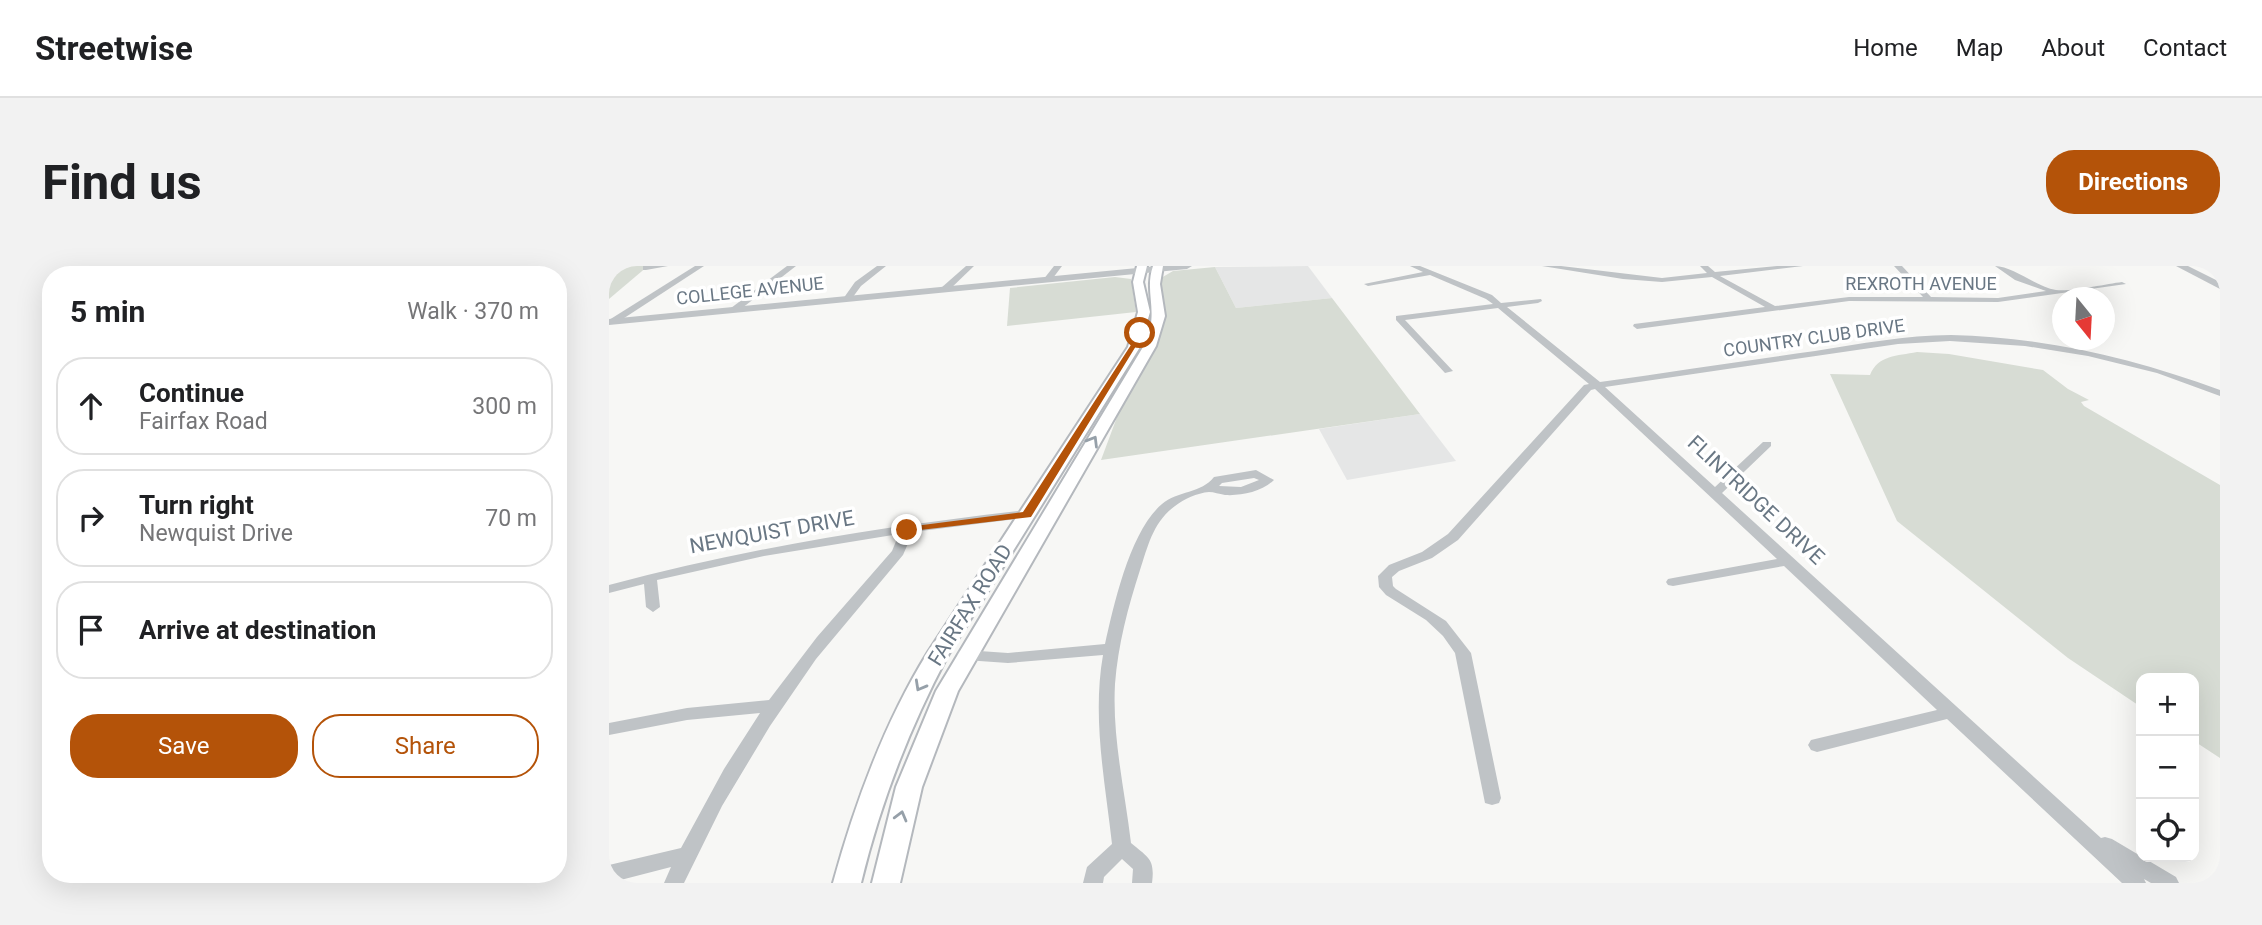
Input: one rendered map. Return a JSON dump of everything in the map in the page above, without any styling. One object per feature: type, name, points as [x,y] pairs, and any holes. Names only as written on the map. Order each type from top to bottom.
[{"type":"main road","name":"FAIRFAX ROAD","points":[[847,883],[873,793],[896,733],[936,657],[1140,333],[1144,312],[1139,282],[1149,268]]},
{"type":"main road","name":"FAIRFAX ROAD","points":[[886,883],[909,787],[930,729],[965,655],[1150,346],[1160,310],[1149,268]]},
{"type":"main road","points":[[1062,460],[1072,468],[1061,487],[1062,493]]},
{"type":"main road","points":[[1010,580],[1012,567],[1033,529],[1031,516],[1027,514]]},
{"type":"main road","points":[[965,655],[959,652],[987,605],[992,569]]},
{"type":"street","points":[[646,268],[664,266]]},
{"type":"street","points":[[610,322],[701,266]]},
{"type":"street","points":[[734,310],[792,266]]},
{"type":"street","points":[[847,299],[858,284],[882,266]]},
{"type":"street","points":[[944,290],[970,266]]},
{"type":"street","points":[[1047,280],[1058,266]]},
{"type":"street","name":"COLLEGE AVENUE","points":[[610,322],[1187,266]]},
{"type":"street","name":"FLINTRIDGE DRIVE","points":[[1414,266],[1471,287],[1500,306],[1598,386],[2136,883]]},
{"type":"street","points":[[1546,266],[1662,280],[1799,266]]},
{"type":"street","points":[[1704,266],[1713,276],[1773,308]]},
{"type":"street","points":[[1898,266],[1928,298]]},
{"type":"street","points":[[1999,266],[2018,278],[2052,291]]},
{"type":"street","points":[[2181,266],[2220,286]]},
{"type":"street","points":[[1368,284],[1431,274]]},
{"type":"street","name":"REXROTH AVENUE","points":[[2100,287],[2122,284]]},
{"type":"street","name":"REXROTH AVENUE","points":[[1637,326],[1863,298],[1999,300],[2052,293]]},
{"type":"street","points":[[1448,371],[1399,318],[1538,301]]},
{"type":"street","name":"COUNTRY CLUB DRIVE","points":[[1492,798],[1463,653],[1442,624],[1413,603],[1391,592],[1384,582],[1389,572],[1442,546],[1468,523],[1588,387],[1898,341],[1950,338],[2025,342],[2088,353],[2160,371],[2220,393]]},
{"type":"street","points":[[1714,493],[1767,444]]},
{"type":"street","points":[[1142,883],[1144,866],[1122,848],[1107,726],[1111,649],[1118,617],[1145,534],[1152,522],[1184,494],[1212,488]]},
{"type":"street","name":"NEWQUIST DRIVE","points":[[609,589],[728,559],[1027,514]]},
{"type":"street","points":[[674,883],[726,783],[774,706],[801,668],[898,552],[907,530]]},
{"type":"street","points":[[1673,582],[1789,561]]},
{"type":"street","points":[[650,577],[653,607]]},
{"type":"street","points":[[965,655],[1009,658],[1111,649]]},
{"type":"street","points":[[609,729],[687,714],[774,706]]},
{"type":"street","points":[[1817,745],[1952,712]]},
{"type":"street","name":"FLINTRIDGE DRIVE","points":[[2046,799],[2101,843],[2169,883]]},
{"type":"street","points":[[1093,883],[1094,873],[1122,848]]},
{"type":"street","points":[[609,874],[687,855]]},
{"type":"shaded area","points":[[609,266],[648,266],[609,299]]},
{"type":"shaded area","points":[[1308,266],[1332,298],[1236,308],[1215,267]]},
{"type":"shaded area","points":[[1215,267],[1236,308],[1332,298],[1420,414],[1101,460],[1120,409],[1163,312],[1161,278],[1173,271]]},
{"type":"shaded area","points":[[1115,277],[1131,279],[1136,312],[1007,326],[1010,288]]},
{"type":"shaded area","points":[[1917,352],[1949,354],[2043,370],[2068,389],[2089,400],[2081,402],[2084,406],[2220,485],[2220,758],[2199,744],[2199,673],[2136,673],[2136,704],[2068,658],[1897,521],[1830,374],[1870,375],[1873,368],[1883,360]]},
{"type":"shaded area","points":[[1420,414],[1456,461],[1347,480],[1319,429]]},
{"type":"route","points":[[907,530],[1027,514],[1134,347],[1140,333]]}]
